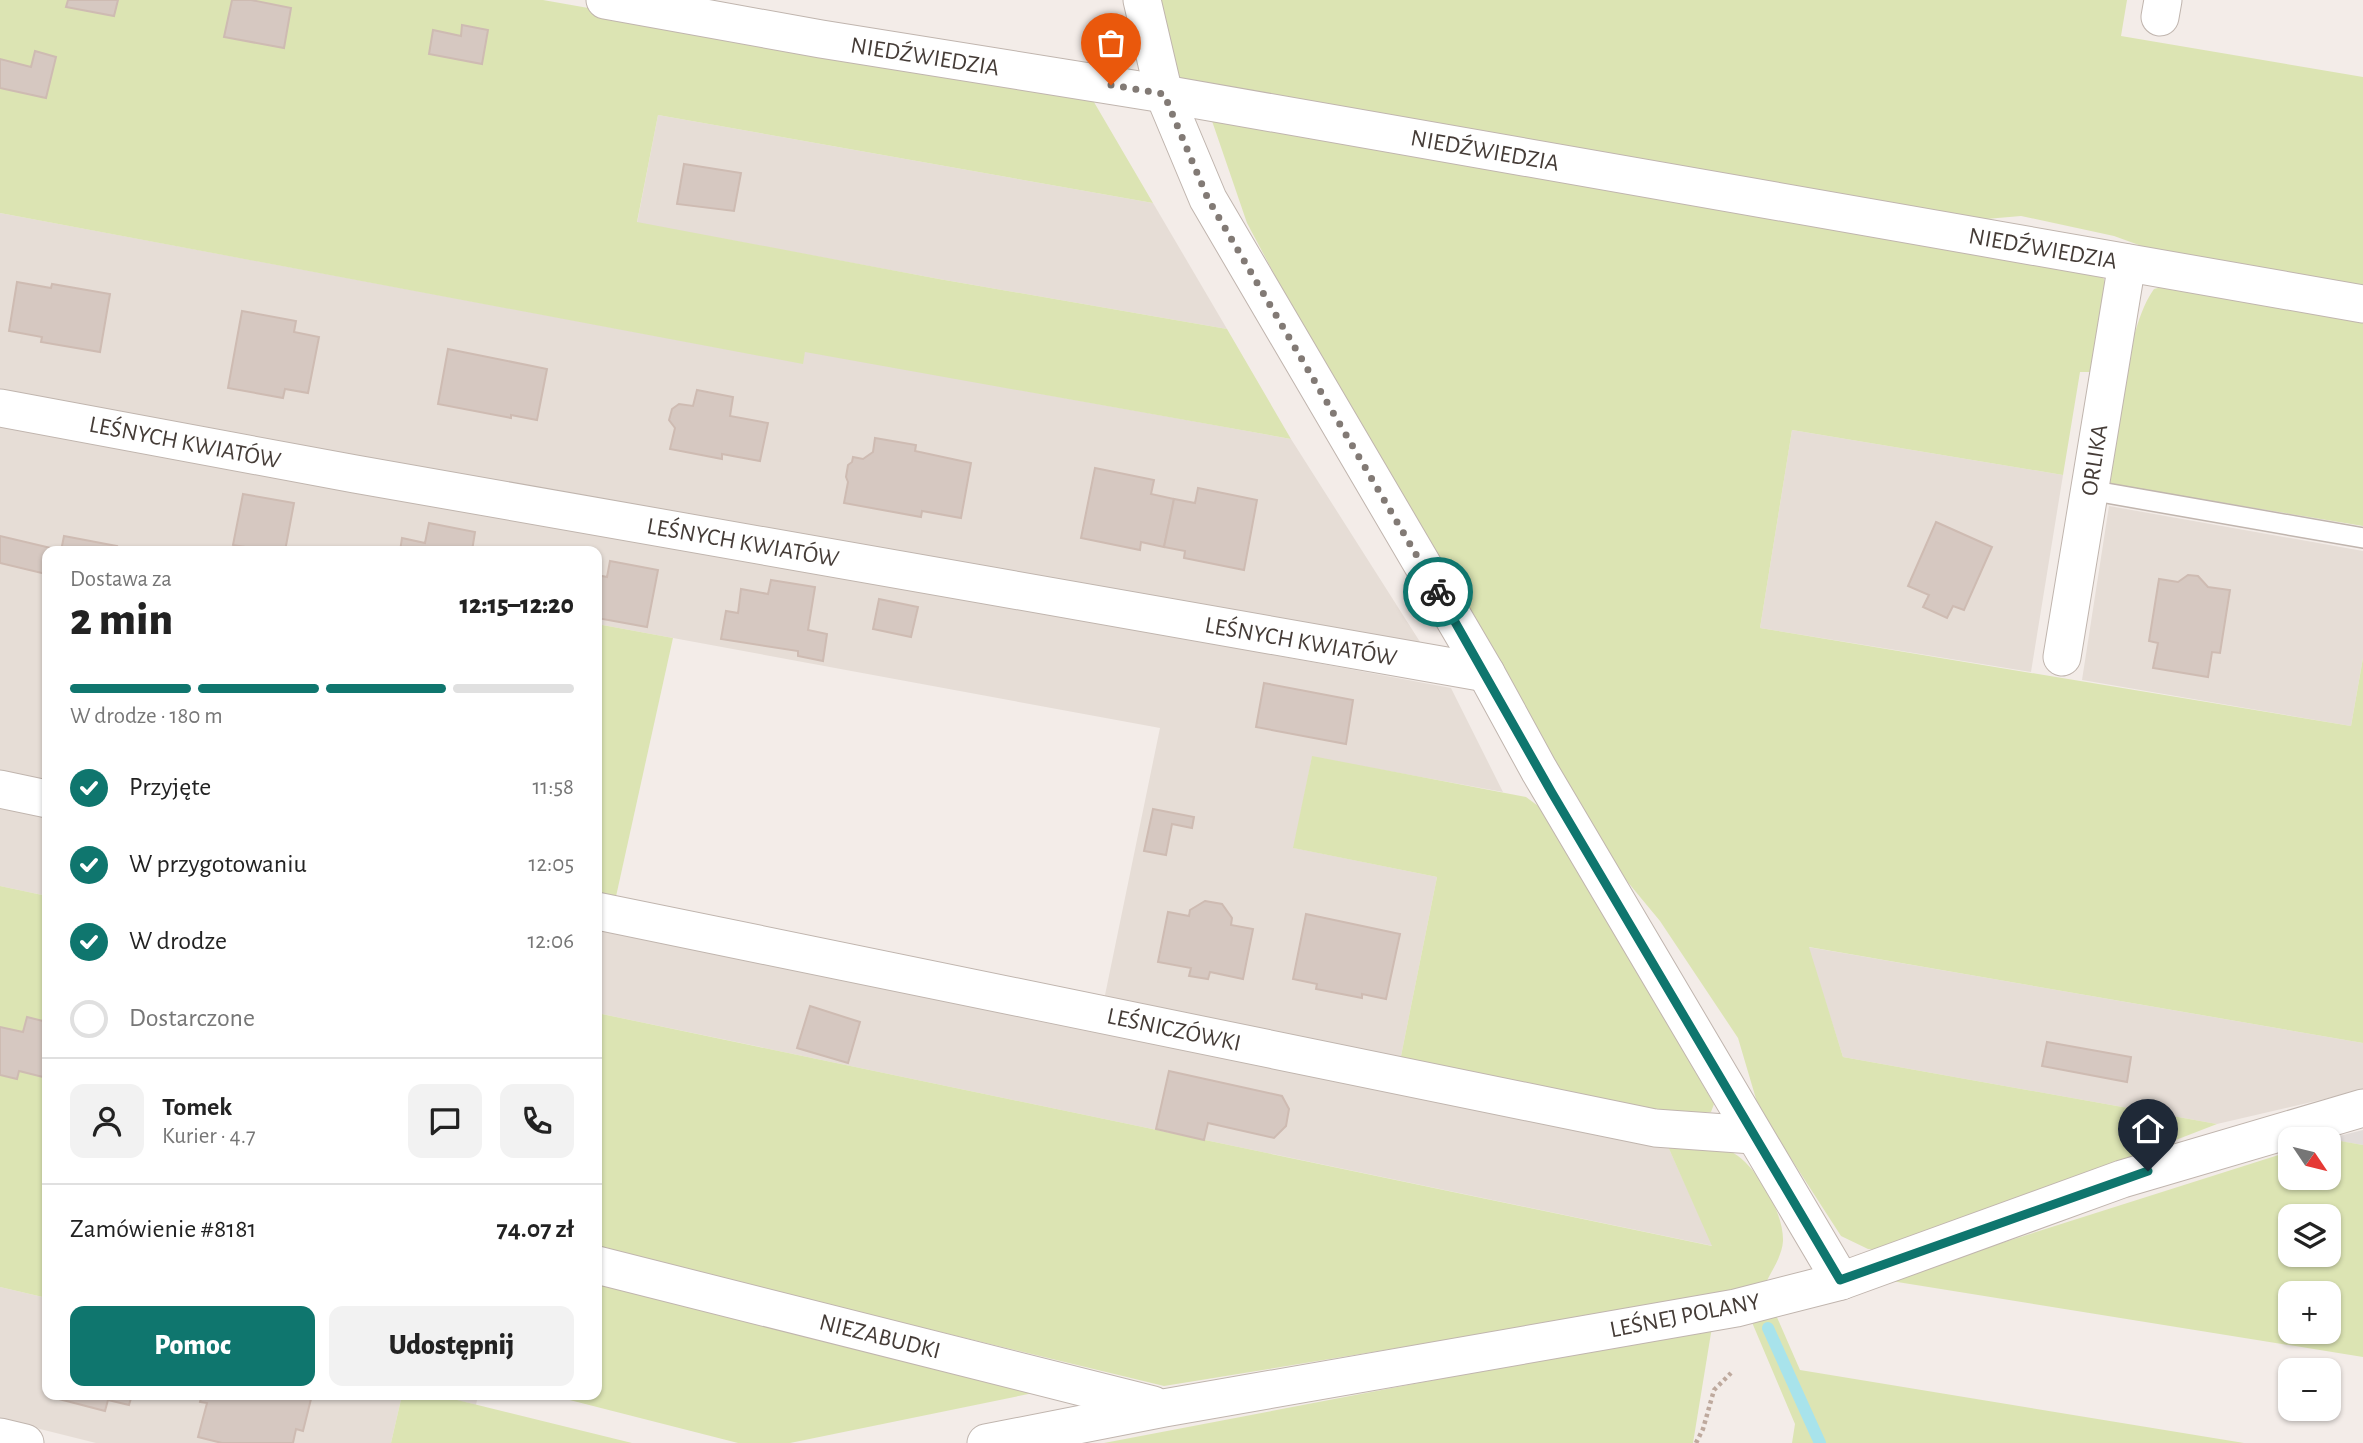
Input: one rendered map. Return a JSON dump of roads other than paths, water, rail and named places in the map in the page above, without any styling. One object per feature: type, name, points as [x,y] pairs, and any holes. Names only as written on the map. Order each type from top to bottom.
[{"type":"street","name":"NIEDŹWIEDZIA","points":[[605,0],[821,39],[1164,94],[2363,304]]},
{"type":"street","points":[[1142,0],[1164,94],[1208,199],[1486,673],[1539,770],[1840,1280]]},
{"type":"street","name":"ORLIKA","points":[[2062,657],[2127,262]]},
{"type":"street","name":"LEŚNYCH KWIATÓW","points":[[0,408],[382,479],[1486,673]]},
{"type":"street","points":[[0,789],[42,798]]},
{"type":"street","name":"LEŚNICZÓWKI","points":[[602,912],[1655,1128],[1753,1135]]},
{"type":"street","name":"LEŚNEJ POLANY","points":[[986,1443],[1164,1408],[1736,1308],[1840,1280],[2122,1179],[2363,1108]]},
{"type":"street","name":"NIEZABUDKI","points":[[602,1266],[1164,1408]]},
{"type":"street","points":[[0,1437],[25,1443]]},
{"type":"lane","points":[[2089,490],[2363,538]]},
{"type":"waterway","points":[[1768,1328],[1820,1443]]}]
